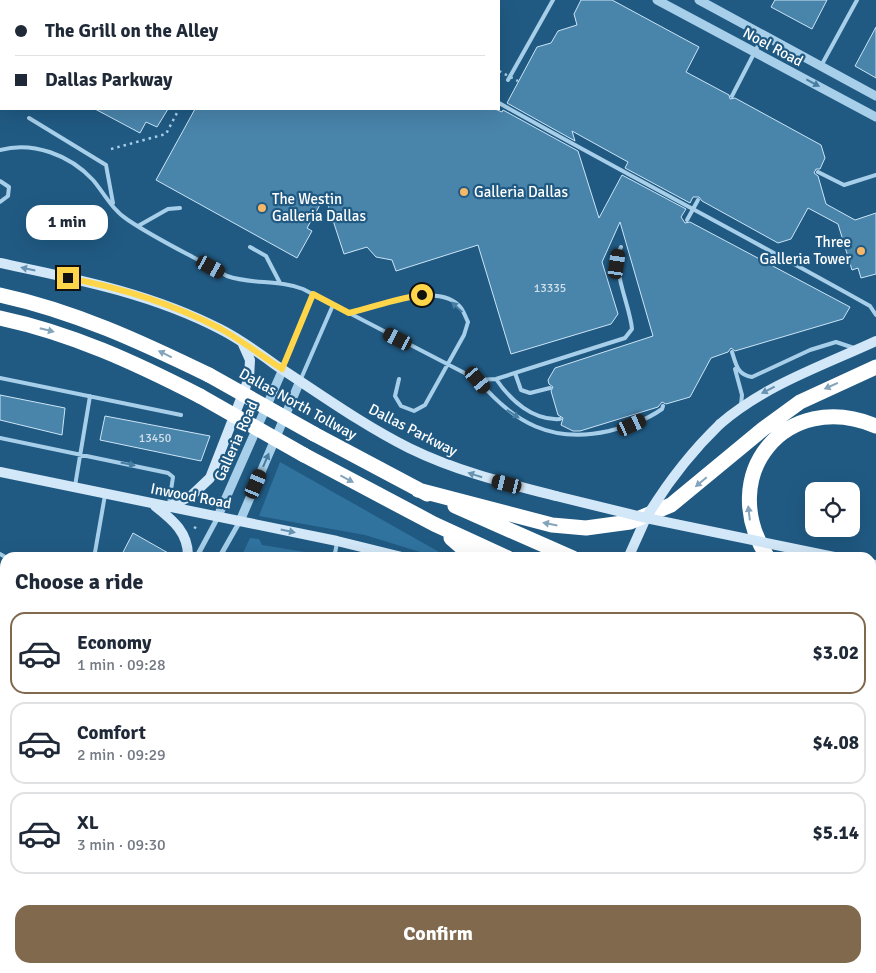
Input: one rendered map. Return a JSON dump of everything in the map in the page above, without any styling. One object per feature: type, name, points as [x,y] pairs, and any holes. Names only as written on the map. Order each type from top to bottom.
[{"type":"highway","name":"Dallas North Tollway","points":[[0,295],[68,313],[151,347],[209,375],[418,490],[559,552]]},
{"type":"highway","points":[[0,318],[59,333],[143,367],[200,396],[304,455],[434,524],[495,552]]},
{"type":"highway","points":[[418,490],[552,525],[586,528],[630,522],[671,505],[763,429],[800,402],[876,367]]},
{"type":"highway","points":[[764,552],[758,542],[751,523],[748,506],[753,470],[762,454],[788,430],[805,421],[841,416],[862,420],[876,426]]},
{"type":"highway","points":[[434,524],[467,552]]},
{"type":"main road","name":"Dallas Parkway","points":[[0,263],[103,285],[146,297],[190,315],[242,342],[368,425],[408,447],[449,466],[492,480],[646,518],[810,552]]},
{"type":"main road","points":[[631,552],[646,518],[668,482],[692,451],[720,424],[741,406],[764,392],[876,341]]},
{"type":"main road","points":[[168,507],[191,496],[210,478],[248,378],[250,360],[242,342]]},
{"type":"main road","name":"Inwood Road","points":[[0,472],[105,495],[218,516],[382,552]]},
{"type":"main road","points":[[152,504],[171,518],[186,537],[187,552]]},
{"type":"street","name":"Noel Road","points":[[657,0],[876,117]]},
{"type":"street","name":"Noel Road","points":[[699,0],[876,96]]},
{"type":"street","name":"Galleria Road","points":[[218,516],[282,369]]},
{"type":"street","points":[[222,552],[240,521],[300,381]]},
{"type":"street","points":[[199,552],[218,516]]},
{"type":"lane","points":[[508,80],[553,0]]},
{"type":"lane","points":[[821,66],[857,0]]},
{"type":"lane","points":[[732,96],[764,35]]},
{"type":"lane","points":[[500,104],[651,190],[798,265],[870,306],[876,315]]},
{"type":"lane","points":[[29,118],[106,165],[114,206]]},
{"type":"lane","points":[[0,150],[28,147],[55,153],[73,163],[91,179],[127,220],[228,276],[243,282],[292,285],[313,294],[478,380],[495,399],[515,416],[531,425],[566,436],[588,436],[632,425],[654,415],[662,409],[662,406]]},
{"type":"lane","points":[[818,172],[844,186],[876,175]]},
{"type":"lane","points":[[0,181],[8,188],[8,196],[0,202]]},
{"type":"lane","points":[[687,220],[698,200]]},
{"type":"lane","points":[[138,226],[168,209],[180,208]]},
{"type":"lane","points":[[250,246],[266,256],[280,283]]},
{"type":"lane","points":[[478,380],[496,379],[625,338],[632,328],[631,316],[617,264],[621,247]]},
{"type":"lane","name":"Galleria Road","points":[[282,369],[313,294]]},
{"type":"lane","points":[[349,313],[377,306],[397,298],[422,295],[448,299],[460,307],[468,322],[425,406],[414,411],[401,406],[395,396],[399,379]]},
{"type":"lane","points":[[300,381],[333,305]]},
{"type":"lane","points":[[741,406],[742,395],[731,352],[738,371],[745,376],[752,377],[810,350],[836,342],[858,349]]},
{"type":"lane","points":[[515,373],[521,390],[530,393],[550,388]]},
{"type":"lane","points":[[0,378],[182,415]]},
{"type":"lane","points":[[496,379],[505,392],[538,417],[560,420]]},
{"type":"lane","points":[[74,488],[90,396]]},
{"type":"lane","points":[[566,436],[569,429]]},
{"type":"lane","points":[[0,438],[168,473],[173,477],[174,483],[168,507]]},
{"type":"lane","points":[[95,552],[105,495]]},
{"type":"lane","points":[[335,552],[337,541]]},
{"type":"path","points":[[500,72],[518,81]]},
{"type":"path","points":[[111,149],[166,134],[178,110]]},
{"type":"path","points":[[194,527],[196,522]]},
{"type":"path","points":[[188,529],[194,527],[200,530]]},
{"type":"shaded area","points":[[280,462],[439,552],[420,552],[365,535],[259,516]]},
{"type":"shaded area","points":[[250,538],[259,539],[262,545],[305,552],[243,552]]},
{"type":"building","points":[[581,0],[612,0],[699,47],[686,72],[729,95],[730,99],[735,98],[821,145],[825,158],[820,169],[816,169],[814,173],[818,176],[826,204],[855,220],[876,213],[876,274],[861,278],[858,268],[852,270],[838,224],[808,208],[791,239],[778,243],[702,201],[699,197],[693,197],[690,203],[625,168],[628,162],[572,131],[575,141],[507,103],[537,47],[551,43],[558,31],[577,25],[574,14]]},
{"type":"building","points":[[775,0],[827,0],[812,29],[771,7]]},
{"type":"building","points":[[876,27],[876,78],[855,66]]},
{"type":"building","points":[[97,110],[167,110],[157,127],[146,122],[140,133]]},
{"type":"building","points":[[194,110],[497,110],[502,112],[503,110],[578,151],[599,218],[622,175],[686,209],[681,217],[685,223],[690,222],[850,307],[843,319],[735,351],[731,348],[728,352],[711,358],[690,397],[666,404],[662,402],[658,407],[580,431],[573,431],[561,425],[563,418],[558,415],[551,391],[553,387],[549,384],[548,380],[555,368],[653,336],[620,222],[602,262],[618,314],[611,324],[511,354],[478,245],[396,271],[392,260],[376,257],[367,247],[344,254],[325,196],[307,228],[312,231],[297,258],[156,180]]},
{"type":"building","points":[[0,395],[65,408],[62,435],[0,420]]},
{"type":"building","points":[[105,416],[210,436],[201,461],[100,440]]},
{"type":"building","points":[[133,533],[166,552],[123,552]]},
{"type":"place","name":"Galleria Dallas","points":[[464,192]]},
{"type":"place","name":"The Westin Galleria Dallas","points":[[262,208]]},
{"type":"place","name":"Three Galleria Tower","points":[[861,251]]},
{"type":"route","points":[[68,278],[146,297],[182,311],[222,330],[282,369],[313,294],[349,313],[377,306],[397,298],[422,295]]}]
